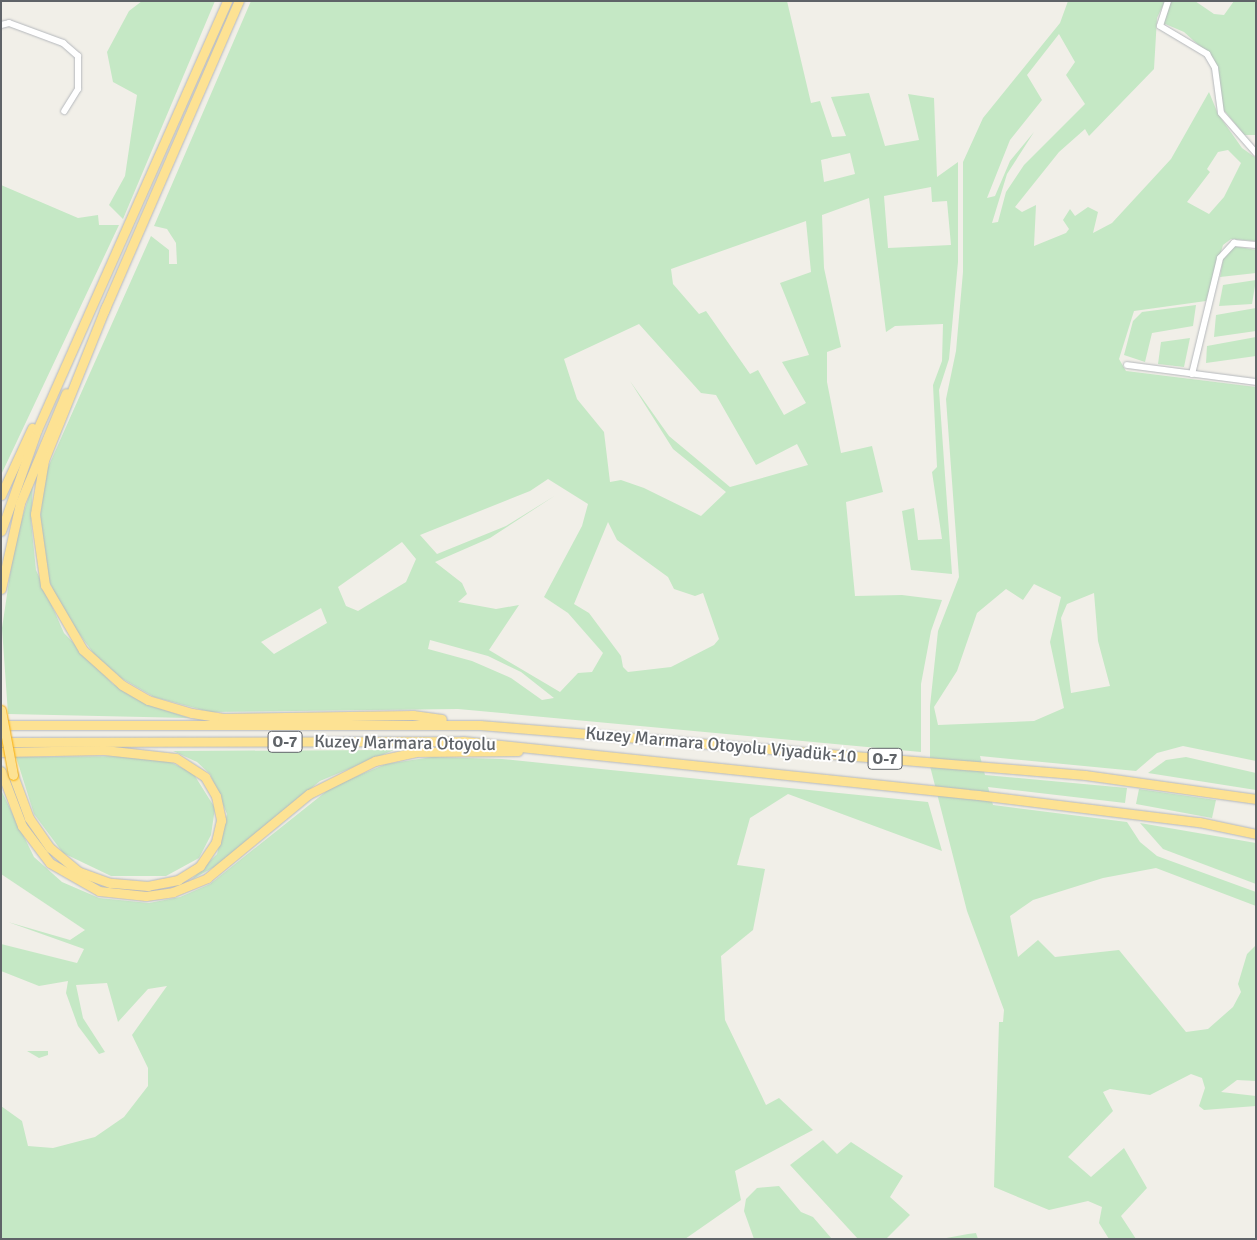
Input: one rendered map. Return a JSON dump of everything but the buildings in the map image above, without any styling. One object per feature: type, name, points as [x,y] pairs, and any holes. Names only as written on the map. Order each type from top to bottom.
[{"type":"highway","points":[[1,531],[33,438],[95,306],[227,1]]},
{"type":"highway","points":[[1,589],[27,483],[239,1]]},
{"type":"highway","points":[[1,495],[95,306]]},
{"type":"highway","points":[[106,306],[44,460],[35,514],[45,585],[83,650],[128,689],[192,713],[222,718],[414,715],[480,725]]},
{"type":"highway","points":[[1,710],[13,775],[29,818],[50,848],[79,872],[110,883],[148,886],[178,880],[200,866],[216,842],[221,820],[216,796],[205,777],[176,758],[104,750],[1,752]]},
{"type":"highway","name":"Kuzey Marmara Otoyolu","points":[[1,725],[480,725],[569,731]]},
{"type":"highway","name":"Kuzey Marmara Otoyolu Viyadük-10","points":[[569,731],[1085,775],[1201,789],[1256,798]]},
{"type":"highway","name":"Kuzey Marmara Otoyolu","points":[[1,742],[464,741],[569,750]]},
{"type":"highway","points":[[2,773],[22,826],[50,863],[99,890],[146,896],[173,892],[206,878],[309,794],[375,761],[431,751],[569,750]]},
{"type":"highway","name":"Kuzey Marmara Otoyolu Viyadük-10","points":[[569,750],[1198,822],[1256,834]]},
{"type":"street","points":[[1168,1],[1160,26],[1207,54],[1214,68],[1221,113],[1256,153]]},
{"type":"street","points":[[1,19],[63,43],[78,56],[78,88],[64,111]]},
{"type":"street","points":[[1,25],[9,23]]},
{"type":"street","points":[[1192,374],[1220,258],[1234,243],[1256,245]]},
{"type":"street","points":[[1127,365],[1256,382]]},
{"type":"green space","points":[[142,1],[215,1],[123,219],[109,205],[125,176],[137,95],[113,82],[107,52],[129,11]]},
{"type":"green space","points":[[251,1],[787,1],[811,103],[820,101],[832,137],[846,136],[831,97],[869,93],[885,146],[919,140],[908,94],[934,98],[937,177],[958,162],[958,262],[949,359],[939,390],[952,574],[911,570],[902,511],[914,508],[918,540],[942,539],[932,472],[937,467],[933,385],[942,361],[943,324],[895,326],[886,332],[869,198],[822,215],[824,268],[841,347],[827,352],[827,382],[841,453],[872,446],[883,492],[846,502],[855,596],[902,595],[942,600],[931,631],[921,684],[921,752],[458,709],[210,712],[154,697],[121,678],[94,654],[61,609],[47,576],[40,520],[45,474],[151,236],[169,250],[169,264],[177,264],[176,243],[167,229],[154,226]],"holes":[[[850,153],[855,174],[824,182],[821,160]],[[931,187],[932,202],[947,201],[951,245],[888,248],[884,196]],[[806,221],[811,272],[780,283],[809,355],[782,362],[806,403],[784,415],[758,370],[750,374],[706,311],[699,314],[673,284],[671,269]],[[639,324],[701,393],[716,395],[756,465],[797,444],[808,465],[730,487],[669,436],[630,381],[673,449],[726,492],[701,516],[644,488],[621,480],[610,482],[604,432],[577,399],[564,359]],[[548,479],[588,504],[582,526],[544,597],[568,613],[603,653],[592,672],[578,673],[560,692],[489,650],[519,605],[496,609],[458,602],[467,594],[462,583],[435,562],[490,538],[556,495],[506,526],[437,554],[420,535],[530,491]],[[608,522],[617,540],[668,577],[674,589],[695,596],[703,593],[719,639],[714,645],[671,667],[628,672],[623,667],[621,656],[589,613],[574,604]],[[402,542],[416,559],[406,582],[358,611],[346,606],[338,587]],[[321,608],[327,623],[274,654],[261,642]],[[430,640],[488,656],[521,672],[554,698],[542,700],[511,678],[472,661],[428,649]]]},
{"type":"green space","points":[[1068,1],[1165,1],[1157,18],[1154,69],[1089,136],[1085,129],[1059,152],[1015,207],[1022,212],[1036,205],[1034,246],[1066,233],[1069,229],[1063,220],[1070,209],[1075,216],[1088,207],[1098,212],[1093,233],[1112,223],[1171,159],[1209,92],[1218,114],[1242,148],[1256,158],[1256,241],[1231,239],[1223,245],[1206,301],[1134,311],[1119,359],[1126,371],[1256,387],[1256,761],[1183,746],[1157,753],[1136,771],[980,756],[985,775],[1127,788],[1125,803],[988,787],[993,805],[1127,822],[1140,842],[1157,856],[1256,892],[1256,906],[1156,868],[1103,878],[1033,900],[1010,916],[1018,957],[1038,940],[1055,957],[1119,950],[1186,1032],[1208,1029],[1233,1007],[1241,992],[1238,984],[1247,954],[1256,945],[1256,1081],[1237,1080],[1221,1092],[1256,1096],[1256,1106],[1204,1110],[1199,1106],[1205,1088],[1202,1078],[1191,1074],[1150,1095],[1110,1089],[1103,1092],[1113,1111],[1068,1157],[1091,1177],[1124,1148],[1147,1188],[1121,1216],[1136,1239],[1109,1239],[1099,1223],[1102,1207],[1088,1201],[1049,1210],[994,1187],[999,1022],[1003,1022],[1004,1010],[967,911],[930,766],[930,706],[938,631],[959,577],[946,399],[956,351],[963,272],[963,162],[983,118],[1060,23]],"holes":[[[1059,34],[1075,62],[1066,75],[1085,104],[1024,165],[1006,192],[998,222],[992,223],[1007,174],[1034,132],[1010,161],[995,196],[987,198],[1010,140],[1042,100],[1027,75]],[[1228,150],[1241,163],[1224,197],[1209,214],[1187,202],[1210,172],[1207,169],[1218,152]],[[1034,584],[1061,597],[1050,642],[1064,708],[1034,721],[938,725],[934,707],[957,671],[977,613],[1006,589],[1023,600]],[[1094,593],[1098,641],[1110,686],[1071,693],[1061,618],[1067,604]]]},
{"type":"green space","points":[[1171,1],[1195,1],[1214,14],[1224,15],[1234,1],[1256,1],[1256,135],[1244,135],[1223,109],[1214,59],[1184,32],[1163,23]]},
{"type":"green space","points":[[1,185],[78,218],[98,215],[99,225],[119,225],[1,475]]},
{"type":"green space","points":[[1234,246],[1256,250],[1256,273],[1220,277],[1224,254]]},
{"type":"green space","points":[[1256,280],[1252,304],[1219,306],[1223,285]]},
{"type":"green space","points":[[1196,305],[1193,326],[1152,333],[1145,362],[1124,355],[1133,321],[1142,312]]},
{"type":"green space","points":[[1256,308],[1256,331],[1214,337],[1216,315]]},
{"type":"green space","points":[[1256,337],[1256,356],[1206,363],[1207,346]]},
{"type":"green space","points":[[1190,338],[1184,367],[1158,364],[1161,342]]},
{"type":"green space","points":[[33,483],[31,521],[36,570],[64,633],[113,684],[152,706],[189,718],[8,714],[2,628],[15,541]]},
{"type":"green space","points":[[394,750],[320,781],[216,866],[191,880],[217,854],[227,814],[210,774],[197,762],[173,751]]},
{"type":"green space","points":[[136,756],[166,760],[193,773],[215,808],[211,835],[199,858],[166,876],[111,876],[63,853],[34,814],[16,757]]},
{"type":"green space","points":[[432,757],[502,759],[928,802],[942,851],[788,794],[750,818],[737,865],[765,869],[753,930],[721,956],[725,1020],[766,1105],[779,1098],[813,1130],[735,1171],[741,1200],[685,1239],[1,1239],[1,1106],[22,1121],[28,1146],[53,1148],[95,1137],[124,1117],[148,1086],[148,1068],[132,1035],[167,986],[148,989],[118,1022],[107,983],[76,985],[83,1018],[105,1052],[99,1054],[78,1026],[66,993],[68,981],[39,986],[1,971],[1,944],[77,963],[84,949],[8,922],[70,940],[85,930],[1,874],[1,790],[34,857],[62,882],[99,898],[149,903],[180,897],[210,884],[333,786],[386,764]]},
{"type":"green space","points":[[1186,757],[1256,773],[1256,790],[1148,773],[1166,760]]},
{"type":"green space","points":[[1139,789],[1216,800],[1212,818],[1136,804]]},
{"type":"green space","points":[[1140,823],[1256,843],[1256,884],[1163,849]]},
{"type":"green space","points":[[27,1051],[48,1051],[48,1055],[39,1058]]},
{"type":"green space","points":[[823,1140],[837,1154],[851,1142],[903,1176],[890,1197],[910,1215],[886,1239],[858,1239],[790,1165]]},
{"type":"green space","points":[[779,1186],[801,1212],[813,1217],[832,1239],[754,1239],[744,1211],[746,1199],[757,1188]]},
{"type":"green space","points":[[976,1233],[978,1239],[941,1239],[968,1234]]}]
